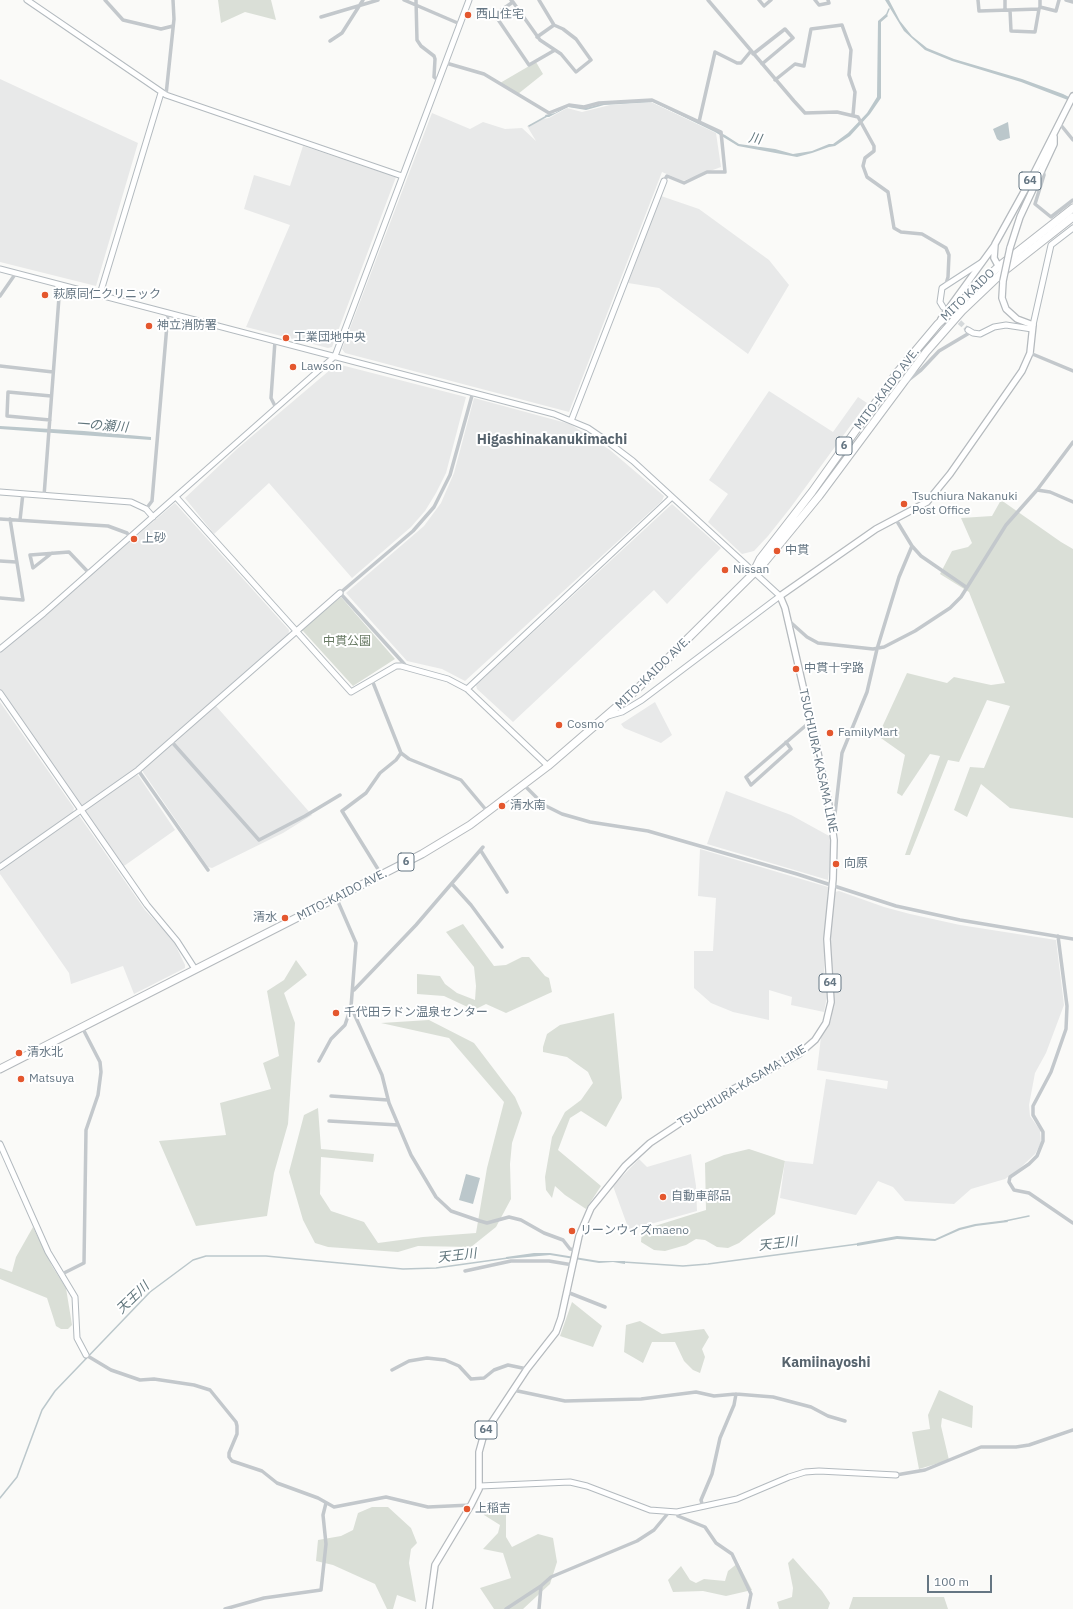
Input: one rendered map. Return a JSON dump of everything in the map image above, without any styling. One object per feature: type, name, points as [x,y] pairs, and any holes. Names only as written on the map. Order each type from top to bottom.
[{"type":"highway","name":"6","points":[[1001,269],[1073,208]]},
{"type":"highway","name":"6","points":[[1001,269],[1073,217]]},
{"type":"highway","name":"MITO KAIDO","points":[[938,324],[1001,269]]},
{"type":"highway","name":"MITO-KAIDO AVE.","points":[[0,1069],[443,842],[488,812],[548,766],[608,716],[671,656],[764,563],[819,496],[945,329],[1001,269]]},
{"type":"highway","name":"MITO-KAIDO AVE.","points":[[754,572],[760,559],[812,492],[896,374],[938,324]]},
{"type":"main road","name":"64","points":[[995,244],[1060,124],[1073,96]]},
{"type":"main road","name":"64","points":[[1033,327],[1017,319],[1006,308],[1002,298],[1003,281],[1010,248],[1020,217],[1054,144],[1054,134]]},
{"type":"main road","points":[[938,324],[948,307],[995,244]]},
{"type":"main road","points":[[995,244],[994,254],[1001,269]]},
{"type":"main road","points":[[780,596],[854,543],[894,518],[919,507],[933,496],[1022,371],[1030,353],[1033,327]]},
{"type":"main road","name":"TSUCHIURA-KASAMA LINE","points":[[428,1609],[435,1566],[471,1505],[480,1486],[479,1452],[484,1434],[527,1369],[556,1332],[583,1224],[591,1208],[637,1153],[670,1129],[718,1098],[795,1057],[809,1046],[823,1030],[828,1018],[830,1002],[827,938],[835,853],[833,824],[788,620],[780,596]]},
{"type":"street","points":[[27,0],[164,94],[402,176]]},
{"type":"street","points":[[105,0],[123,20],[161,29],[173,26]]},
{"type":"street","points":[[100,294],[164,94],[173,26],[173,0]]},
{"type":"street","points":[[330,41],[342,33],[363,0]]},
{"type":"street","points":[[321,16],[378,0]]},
{"type":"street","points":[[404,0],[460,24]]},
{"type":"street","points":[[416,0],[417,40],[421,46],[436,59],[434,77],[438,81]]},
{"type":"street","points":[[0,649],[89,574],[335,356],[469,0]]},
{"type":"street","points":[[539,0],[554,25],[563,29],[576,39],[591,60],[576,72],[555,50],[540,40],[512,1],[497,13],[497,18],[529,65],[555,50]]},
{"type":"street","points":[[708,0],[775,80],[805,113],[828,111],[845,112],[858,117],[872,141],[874,151],[865,158],[862,166],[867,177],[888,192],[892,225],[901,232],[922,234],[946,248],[949,255],[948,277],[946,284]]},
{"type":"street","points":[[759,0],[764,6],[771,0]]},
{"type":"street","points":[[815,0],[819,5],[829,3],[828,0]]},
{"type":"street","points":[[978,0],[978,11],[1040,8],[1056,10],[1059,0]]},
{"type":"street","points":[[1005,0],[1005,10]]},
{"type":"street","points":[[1010,10],[1011,31],[1035,32],[1040,8],[1040,0]]},
{"type":"street","points":[[1066,0],[1073,2]]},
{"type":"street","points":[[537,36],[554,25]]},
{"type":"street","points":[[775,80],[795,64],[804,66],[811,29],[842,25],[850,50],[849,75],[855,92],[853,115]]},
{"type":"street","points":[[699,122],[715,52],[737,63],[741,63],[785,29],[793,38],[762,64]]},
{"type":"street","points":[[446,63],[484,74],[549,113],[569,105],[584,108],[599,103],[652,100],[720,132],[725,172],[707,172],[684,183],[667,176],[664,181],[571,421]]},
{"type":"street","points":[[1060,124],[1073,140]]},
{"type":"street","points":[[1043,170],[1044,175],[1035,204],[1051,217],[1073,200]]},
{"type":"street","points":[[902,384],[921,370],[939,351],[969,331],[980,334],[999,325],[1033,327],[1051,245],[1073,228]]},
{"type":"street","points":[[943,307],[940,302],[942,288],[984,260]]},
{"type":"street","points":[[0,269],[554,414],[588,428],[617,448],[780,596],[642,700],[622,712],[608,716]]},
{"type":"street","points":[[0,296],[16,273]]},
{"type":"street","points":[[44,496],[60,284]]},
{"type":"street","points":[[146,509],[152,501],[168,313]]},
{"type":"street","points":[[275,341],[271,398],[276,408]]},
{"type":"street","points":[[1030,353],[1073,371]]},
{"type":"street","points":[[0,366],[53,372]]},
{"type":"street","points":[[50,420],[7,416],[8,392],[52,396]]},
{"type":"street","points":[[0,866],[138,770],[413,531],[434,507],[450,475],[473,392]]},
{"type":"street","points":[[788,620],[807,637],[829,645],[878,649],[915,631],[950,608],[961,597],[1006,525],[1038,490],[1073,442]]},
{"type":"street","points":[[1038,490],[1050,492],[1073,502]]},
{"type":"street","points":[[0,492],[131,502],[146,509],[153,517]]},
{"type":"street","points":[[20,520],[23,494]]},
{"type":"street","points":[[176,496],[351,692],[396,666],[408,667],[448,679],[467,689],[548,766]]},
{"type":"street","points":[[467,689],[672,497]]},
{"type":"street","points":[[894,518],[912,546],[921,556],[966,587]]},
{"type":"street","points":[[0,519],[108,526],[127,533],[130,537]]},
{"type":"street","points":[[0,598],[23,600],[10,519]]},
{"type":"street","points":[[833,824],[842,753],[867,692],[899,577],[912,546]]},
{"type":"street","points":[[52,553],[33,568],[30,555],[52,553],[69,552],[89,574]]},
{"type":"street","points":[[0,561],[16,562]]},
{"type":"street","points":[[340,593],[408,667]]},
{"type":"street","points":[[372,680],[401,753],[409,759],[461,780],[488,812]]},
{"type":"street","points":[[0,693],[147,905],[177,941],[195,969]]},
{"type":"street","points":[[786,742],[792,749],[751,785],[746,777],[786,742],[811,721]]},
{"type":"street","points":[[171,741],[259,840],[305,816],[340,795]]},
{"type":"street","points":[[382,874],[342,811],[366,793],[380,773],[396,760],[401,753]]},
{"type":"street","points":[[138,770],[208,870]]},
{"type":"street","points":[[524,785],[544,805],[562,814],[590,822],[648,830],[891,905],[1073,939]]},
{"type":"street","points":[[354,990],[416,925],[482,849],[507,892]]},
{"type":"street","points":[[452,884],[502,947]]},
{"type":"street","points":[[319,1061],[330,1039],[345,1025],[351,1007],[354,990],[356,943],[336,897]]},
{"type":"street","points":[[1058,936],[1067,1006],[1066,1029],[1050,1072],[1033,1106],[1033,1115],[1043,1132],[1043,1141],[1037,1156],[1029,1164],[1010,1177],[1009,1182],[1014,1190],[1029,1193],[1073,1223]]},
{"type":"street","points":[[351,1007],[382,1075],[388,1100],[411,1155],[429,1188],[436,1197],[451,1211],[464,1217],[487,1223],[504,1218],[521,1220],[544,1233],[563,1240],[576,1252]]},
{"type":"street","points":[[62,1274],[84,1263],[86,1130],[98,1095],[101,1072],[100,1062],[82,1027]]},
{"type":"street","points":[[331,1096],[388,1100]]},
{"type":"street","points":[[329,1121],[398,1125]]},
{"type":"street","points":[[0,1144],[48,1252],[75,1297],[77,1338],[88,1357],[111,1370],[140,1380],[154,1379],[194,1385],[210,1390],[236,1422],[237,1434],[229,1453],[229,1457],[232,1461],[262,1471],[277,1482],[318,1498],[326,1503],[340,1507],[386,1497],[428,1507],[471,1505]]},
{"type":"street","points":[[465,1271],[511,1260],[574,1263]]},
{"type":"street","points":[[567,1292],[605,1307]]},
{"type":"street","points":[[392,1370],[409,1361],[427,1358],[445,1360],[459,1366],[471,1379],[484,1378],[494,1370],[508,1365],[527,1369]]},
{"type":"street","points":[[513,1390],[564,1401],[641,1399],[696,1392],[714,1396],[736,1394],[773,1397],[811,1407],[828,1416],[844,1421]]},
{"type":"street","points":[[703,1507],[701,1500],[712,1474],[720,1438],[734,1405],[736,1394]]},
{"type":"street","points":[[480,1486],[570,1482],[587,1486],[641,1507],[677,1512],[737,1499],[789,1477],[805,1472],[820,1470],[896,1475],[938,1466],[981,1447],[1016,1447],[1029,1445],[1073,1430]]},
{"type":"street","points":[[225,1609],[264,1598],[321,1590],[326,1544],[323,1516],[326,1503]]},
{"type":"street","points":[[506,1609],[541,1586],[551,1577],[637,1540],[654,1530],[669,1512]]},
{"type":"street","points":[[677,1512],[678,1516],[705,1527],[716,1543],[732,1554],[751,1594],[748,1609]]},
{"type":"street","points":[[539,1609],[541,1586]]},
{"type":"shaded area","points":[[885,0],[889,0],[900,21],[912,36],[927,48],[954,59],[1022,79],[1063,94],[1073,99],[1073,102],[1021,82],[952,61],[925,50],[904,31]]},
{"type":"shaded area","name":"川","points":[[886,14],[888,16],[881,22],[881,98],[870,114],[850,136],[835,146],[812,153],[797,157],[738,146],[715,132],[653,102],[604,105],[586,110],[568,107],[549,117],[546,117],[545,115],[555,113],[567,106],[586,108],[601,104],[653,101],[725,135],[739,144],[775,149],[793,154],[812,151],[829,144],[833,144],[848,133],[867,113],[877,97],[878,21]]},
{"type":"shaded area","points":[[0,79],[138,143],[96,286],[0,262]]},
{"type":"shaded area","points":[[651,102],[716,133],[721,167],[683,181],[662,172],[569,412],[345,353],[342,349],[432,113],[470,129],[483,122],[505,129],[522,128],[536,141],[527,126],[549,118],[567,108],[582,112],[610,105]]},
{"type":"shaded area","points":[[1008,122],[1010,138],[1000,141],[997,139],[993,129]]},
{"type":"shaded area","points":[[303,146],[396,177],[332,347],[328,348],[246,327],[290,225],[244,209],[254,175],[290,186]]},
{"type":"shaded area","points":[[661,196],[699,209],[769,260],[789,285],[748,354],[659,288],[628,283]]},
{"type":"shaded area","points":[[337,364],[466,397],[446,473],[425,511],[411,527],[352,578],[269,483],[214,534],[185,498],[238,448]]},
{"type":"shaded area","points":[[769,391],[833,432],[858,397],[867,403],[768,536],[754,551],[742,554],[708,522],[728,494],[709,480]]},
{"type":"shaded area","points":[[474,398],[570,424],[610,450],[664,496],[662,501],[465,681],[442,669],[407,661],[346,593],[424,526],[441,503],[454,473]]},
{"type":"shaded area","name":"一の瀬川","points":[[0,426],[151,437],[151,440],[0,429]]},
{"type":"shaded area","points":[[175,503],[289,630],[288,637],[141,765],[81,806],[0,691],[0,653]]},
{"type":"shaded area","points":[[672,504],[721,548],[667,604],[654,590],[513,722],[477,689],[476,685]]},
{"type":"shaded area","points":[[0,702],[74,808],[73,813],[0,864]]},
{"type":"shaded area","points":[[655,702],[672,735],[661,743],[624,728],[621,724]]},
{"type":"shaded area","points":[[216,706],[312,815],[283,833],[212,868],[208,867],[143,772],[143,769]]},
{"type":"shaded area","points":[[138,775],[175,830],[124,866],[84,811],[134,776]]},
{"type":"shaded area","points":[[726,791],[791,815],[831,837],[828,880],[707,844]]},
{"type":"shaded area","points":[[78,814],[145,910],[173,940],[185,965],[185,968],[134,994],[123,966],[71,984],[69,973],[0,874],[0,869]]},
{"type":"shaded area","points":[[700,849],[828,887],[824,970],[827,996],[824,1012],[791,1005],[792,997],[769,990],[769,1020],[733,1012],[711,1003],[694,988],[694,951],[713,951],[716,898],[698,896]]},
{"type":"shaded area","points":[[839,891],[884,907],[910,914],[960,925],[1056,940],[1064,1005],[1046,1053],[1035,1073],[1029,1105],[1030,1116],[1040,1130],[1041,1143],[1035,1154],[1018,1170],[1005,1179],[971,1189],[954,1204],[905,1201],[893,1187],[878,1181],[856,1215],[780,1198],[785,1161],[813,1164],[826,1079],[887,1089],[888,1081],[817,1070],[821,1037],[831,1020],[833,1001],[829,955],[831,916],[835,892]]},
{"type":"shaded area","points":[[691,1154],[696,1186],[697,1211],[629,1230],[613,1186],[639,1159],[647,1167]]},
{"type":"shaded area","points":[[466,1174],[480,1178],[473,1204],[459,1200]]},
{"type":"shaded area","points":[[1007,1220],[1008,1222],[976,1226],[960,1230],[935,1241],[897,1239],[857,1246],[857,1243],[897,1236],[935,1239],[959,1228],[975,1224]]},
{"type":"shaded area","points":[[534,1253],[550,1253],[599,1261],[625,1261],[625,1264],[613,1262],[599,1263],[550,1255],[506,1259],[506,1257]]},
{"type":"green space","points":[[218,0],[271,0],[276,20],[245,12],[221,23]]},
{"type":"green space","points":[[536,62],[543,74],[518,94],[500,83]]},
{"type":"green space","points":[[1001,500],[1073,549],[1073,818],[1010,808],[981,784],[967,817],[954,810],[970,767],[984,768],[1010,706],[987,700],[959,762],[948,760],[910,855],[905,855],[940,756],[930,754],[902,796],[897,793],[905,755],[878,736],[907,673],[947,683],[954,677],[991,685],[1005,683],[969,592],[940,574],[952,551],[968,547],[972,543],[961,518],[992,516]]},
{"type":"green space","name":"中貫公園","points":[[341,597],[395,659],[353,686],[303,631],[298,632]]},
{"type":"green space","points":[[463,924],[494,966],[506,965],[522,957],[529,957],[545,976],[549,978],[552,992],[506,1013],[486,1004],[474,1010],[444,996],[417,994],[417,974],[440,976],[445,984],[457,993],[475,1000],[476,986],[474,967],[446,932]]},
{"type":"green space","points":[[296,960],[307,975],[284,993],[295,1023],[288,1124],[274,1173],[267,1216],[196,1226],[159,1141],[226,1135],[220,1103],[271,1089],[263,1063],[279,1056],[267,991],[284,980]]},
{"type":"green space","points":[[614,1013],[622,1098],[606,1127],[581,1111],[570,1118],[558,1150],[601,1186],[586,1209],[565,1195],[555,1186],[552,1198],[546,1190],[545,1177],[552,1137],[565,1112],[581,1100],[593,1083],[588,1072],[567,1057],[543,1052],[543,1047],[547,1034],[560,1025]]},
{"type":"green space","points":[[429,1020],[474,1043],[515,1097],[522,1113],[512,1143],[510,1164],[511,1199],[496,1227],[471,1247],[418,1246],[398,1252],[328,1247],[315,1243],[303,1220],[289,1172],[304,1115],[318,1108],[321,1149],[374,1154],[373,1162],[321,1157],[320,1194],[331,1211],[364,1222],[378,1243],[423,1237],[476,1233],[487,1168],[504,1102],[449,1038],[381,1023]]},
{"type":"green space","points":[[749,1149],[785,1161],[775,1214],[739,1243],[728,1248],[717,1247],[705,1240],[696,1239],[686,1245],[665,1251],[654,1250],[641,1242],[642,1230],[706,1210],[705,1163],[724,1155]]},
{"type":"green space","points":[[33,1227],[52,1266],[66,1288],[72,1325],[68,1329],[61,1329],[56,1326],[47,1298],[0,1279],[0,1268],[12,1272],[16,1257]]},
{"type":"green space","points":[[572,1302],[602,1326],[593,1347],[560,1336]]},
{"type":"green space","points":[[640,1321],[662,1334],[704,1329],[709,1337],[702,1349],[705,1357],[700,1373],[693,1370],[684,1361],[675,1342],[652,1342],[643,1363],[624,1352],[626,1325]]},
{"type":"green space","points":[[939,1390],[973,1406],[972,1428],[942,1418],[941,1426],[949,1460],[919,1469],[912,1432],[930,1429],[928,1415]]},
{"type":"green space","points":[[482,1504],[498,1504],[506,1514],[506,1537],[512,1547],[538,1534],[553,1538],[557,1562],[550,1584],[523,1609],[494,1609],[480,1588],[511,1578],[503,1553],[483,1549],[498,1533],[500,1525],[484,1515]]},
{"type":"green space","points":[[372,1507],[388,1507],[411,1528],[417,1543],[411,1549],[409,1563],[416,1602],[397,1595],[393,1609],[387,1609],[375,1584],[333,1565],[316,1561],[318,1540],[341,1536],[353,1530],[358,1513]]},
{"type":"green space","points":[[793,1558],[822,1591],[830,1603],[828,1609],[779,1609],[777,1602],[792,1597],[793,1588],[788,1563]]},
{"type":"green space","points":[[738,1563],[752,1590],[726,1596],[703,1591],[673,1592],[668,1580],[681,1566],[690,1580],[696,1583],[704,1579],[725,1581],[728,1571]]},
{"type":"green space","points":[[853,1597],[944,1597],[948,1609],[849,1609]]},
{"type":"waterway","name":"川","points":[[886,16],[889,9]]},
{"type":"waterway","name":"川","points":[[529,126],[547,116]]},
{"type":"waterway","name":"天王川","points":[[1005,1221],[1029,1216]]},
{"type":"waterway","name":"天王川","points":[[623,1262],[683,1266],[858,1244]]},
{"type":"waterway","name":"天王川","points":[[0,1498],[17,1477],[42,1410],[55,1391],[150,1292],[193,1260],[206,1256],[266,1256],[403,1269],[436,1268],[508,1258]]},
{"type":"tunnel","points":[[954,317],[968,330]]},
{"type":"place","name":"西山住宅","points":[[468,15]]},
{"type":"place","name":"萩原同仁クリニック","points":[[45,295]]},
{"type":"place","name":"神立消防署","points":[[149,326]]},
{"type":"place","name":"工業団地中央","points":[[286,338]]},
{"type":"place","name":"Lawson","points":[[293,367]]},
{"type":"place","name":"Tsuchiura Nakanuki Post Office","points":[[904,504]]},
{"type":"place","name":"上砂","points":[[134,539]]},
{"type":"place","name":"中貫","points":[[777,551]]},
{"type":"place","name":"Nissan","points":[[725,570]]},
{"type":"place","name":"中貫十字路","points":[[796,669]]},
{"type":"place","name":"Cosmo","points":[[559,725]]},
{"type":"place","name":"FamilyMart","points":[[830,733]]},
{"type":"place","name":"清水南","points":[[502,806]]},
{"type":"place","name":"向原","points":[[836,864]]},
{"type":"place","name":"清水","points":[[285,918]]},
{"type":"place","name":"千代田ラドン温泉センター","points":[[336,1013]]},
{"type":"place","name":"清水北","points":[[19,1053]]},
{"type":"place","name":"Matsuya","points":[[21,1079]]},
{"type":"place","name":"自動車部品","points":[[663,1197]]},
{"type":"place","name":"リーンウィズmaeno","points":[[572,1231]]},
{"type":"place","name":"上稲吉","points":[[467,1509]]},
{"type":"district","name":"Higashinakanukimachi","points":[[552,440]]},
{"type":"district","name":"Kamiinayoshi","points":[[826,1363]]}]
